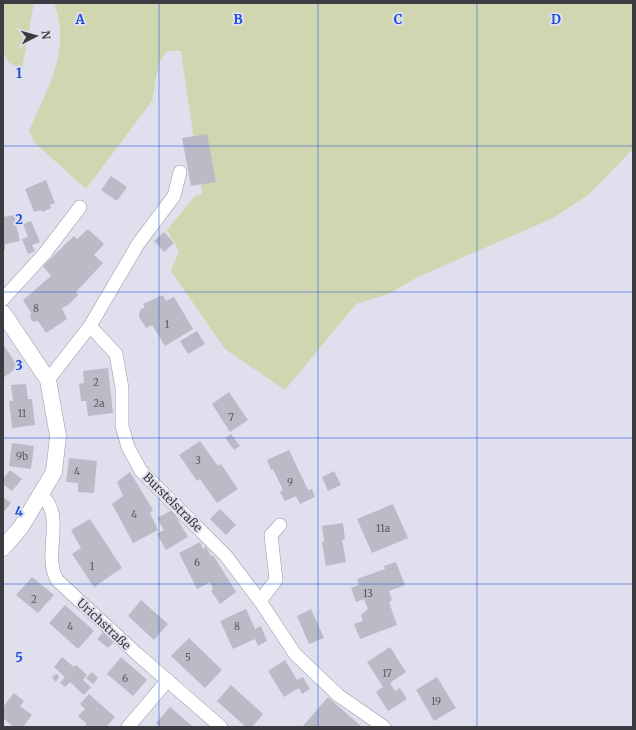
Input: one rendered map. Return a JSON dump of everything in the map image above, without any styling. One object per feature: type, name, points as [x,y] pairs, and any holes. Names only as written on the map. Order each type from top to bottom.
[{"type":"street","points":[[48,380],[90,326],[138,244],[174,196],[180,172]]},
{"type":"street","points":[[3,299],[45,253],[80,207]]},
{"type":"street","points":[[3,313],[48,380],[58,436],[54,472],[21,526],[3,548]]},
{"type":"street","name":"Burstelstraße","points":[[90,326],[116,354],[122,388],[122,426],[128,447],[141,471],[226,556],[260,601],[294,654],[338,695],[384,727]]},
{"type":"street","name":"Urichstraße","points":[[40,494],[47,499],[52,514],[51,559],[53,574],[57,580],[137,654],[221,727]]},
{"type":"street","points":[[260,601],[276,580],[271,535],[280,525]]},
{"type":"street","points":[[128,727],[168,680]]},
{"type":"green space","points":[[3,3],[34,3],[22,68],[9,63],[3,51]]},
{"type":"green space","points":[[54,3],[633,3],[633,149],[588,195],[553,218],[418,277],[388,294],[356,304],[285,390],[225,349],[171,271],[179,251],[167,230],[195,196],[202,194],[181,51],[168,51],[159,62],[152,101],[86,189],[35,143],[29,131],[50,84],[59,53],[59,20]]},
{"type":"building","points":[[207,134],[216,182],[191,186],[182,138]]},
{"type":"building","points":[[111,176],[127,187],[117,201],[101,190]]},
{"type":"building","points":[[46,180],[55,203],[50,205],[51,208],[42,212],[41,210],[34,212],[25,189]]},
{"type":"building","points":[[14,215],[20,241],[5,244],[5,250],[3,251],[3,217]]},
{"type":"building","points":[[31,221],[40,242],[32,245],[35,251],[28,254],[22,239],[28,237],[23,224]]},
{"type":"building","points":[[88,229],[104,244],[94,255],[103,263],[76,292],[78,295],[68,305],[62,308],[67,319],[46,333],[38,321],[33,322],[30,317],[31,313],[23,300],[51,276],[43,266],[74,236],[77,239]]},
{"type":"building","points":[[164,232],[174,243],[164,252],[154,241]]},
{"type":"building","points":[[163,295],[166,301],[174,297],[193,329],[165,346],[152,325],[146,328],[139,317],[140,310],[145,307],[143,304]]},
{"type":"building","points":[[197,331],[205,344],[188,354],[180,341]]},
{"type":"building","points":[[3,344],[18,367],[3,378]]},
{"type":"building","points":[[108,368],[113,413],[88,416],[86,401],[81,401],[79,384],[84,383],[83,371]]},
{"type":"building","points":[[26,384],[28,399],[32,399],[35,425],[12,428],[9,401],[13,401],[11,385]]},
{"type":"building","points":[[229,392],[248,420],[230,432],[212,404]]},
{"type":"building","points":[[231,434],[240,446],[234,450],[225,438]]},
{"type":"building","points":[[200,441],[218,466],[221,464],[238,489],[217,503],[200,479],[197,481],[179,455]]},
{"type":"building","points":[[12,443],[34,446],[31,469],[9,466]]},
{"type":"building","points":[[289,450],[308,490],[312,489],[315,497],[300,504],[296,496],[285,501],[280,492],[283,490],[267,460]]},
{"type":"building","points":[[69,458],[97,461],[94,493],[78,492],[78,483],[66,482]]},
{"type":"building","points":[[10,470],[22,479],[12,491],[3,484],[3,479]]},
{"type":"building","points":[[334,471],[341,485],[328,491],[322,477]]},
{"type":"building","points":[[130,472],[153,510],[150,513],[158,530],[133,543],[112,504],[123,496],[117,482]]},
{"type":"building","points":[[3,497],[11,503],[3,513]]},
{"type":"building","points":[[393,504],[408,538],[372,553],[357,519]]},
{"type":"building","points":[[220,509],[236,525],[226,535],[210,519]]},
{"type":"building","points":[[172,510],[188,537],[166,550],[157,534],[164,530],[157,518]]},
{"type":"building","points":[[90,519],[122,568],[94,587],[72,554],[81,548],[71,530]]},
{"type":"building","points":[[343,523],[345,539],[342,540],[346,562],[326,566],[322,542],[324,542],[322,526]]},
{"type":"building","points":[[200,542],[203,549],[206,546],[211,556],[213,555],[236,592],[220,604],[211,591],[213,589],[210,582],[197,589],[179,553]]},
{"type":"building","points":[[396,562],[405,585],[389,591],[392,600],[389,602],[397,625],[360,639],[354,624],[363,621],[361,615],[368,609],[364,599],[356,602],[351,588],[359,585],[357,579],[385,569],[384,566]]},
{"type":"building","points":[[32,577],[54,595],[38,613],[16,595]]},
{"type":"building","points":[[141,600],[168,624],[154,640],[128,616]]},
{"type":"building","points":[[65,605],[94,631],[78,649],[49,623]]},
{"type":"building","points":[[246,609],[255,629],[261,626],[267,641],[258,646],[255,639],[233,649],[220,621]]},
{"type":"building","points":[[311,609],[324,638],[309,644],[297,616]]},
{"type":"building","points":[[103,632],[114,642],[108,648],[97,639]]},
{"type":"building","points":[[189,638],[222,670],[205,688],[171,656]]},
{"type":"building","points":[[390,647],[406,672],[390,683],[395,691],[400,688],[407,699],[388,711],[376,692],[383,687],[367,662]]},
{"type":"building","points":[[62,657],[74,667],[76,665],[87,675],[83,680],[91,687],[84,695],[70,682],[65,687],[60,683],[65,677],[54,667]]},
{"type":"building","points":[[121,657],[147,680],[133,696],[107,674]]},
{"type":"building","points":[[285,660],[297,680],[303,677],[310,689],[302,694],[299,688],[284,697],[268,671]]},
{"type":"building","points":[[92,672],[98,678],[93,684],[86,678]]},
{"type":"building","points":[[57,674],[59,677],[56,682],[52,678]]},
{"type":"building","points":[[437,677],[456,708],[434,721],[416,690]]},
{"type":"building","points":[[231,685],[263,714],[252,727],[246,727],[217,701]]},
{"type":"building","points":[[14,693],[24,701],[20,706],[32,715],[23,727],[14,727],[3,718],[3,707]]},
{"type":"building","points":[[89,694],[115,717],[106,727],[84,727],[87,724],[78,716],[85,709],[80,704]]},
{"type":"building","points":[[328,697],[362,727],[302,727]]},
{"type":"building","points":[[170,707],[193,727],[160,727],[156,723]]}]
